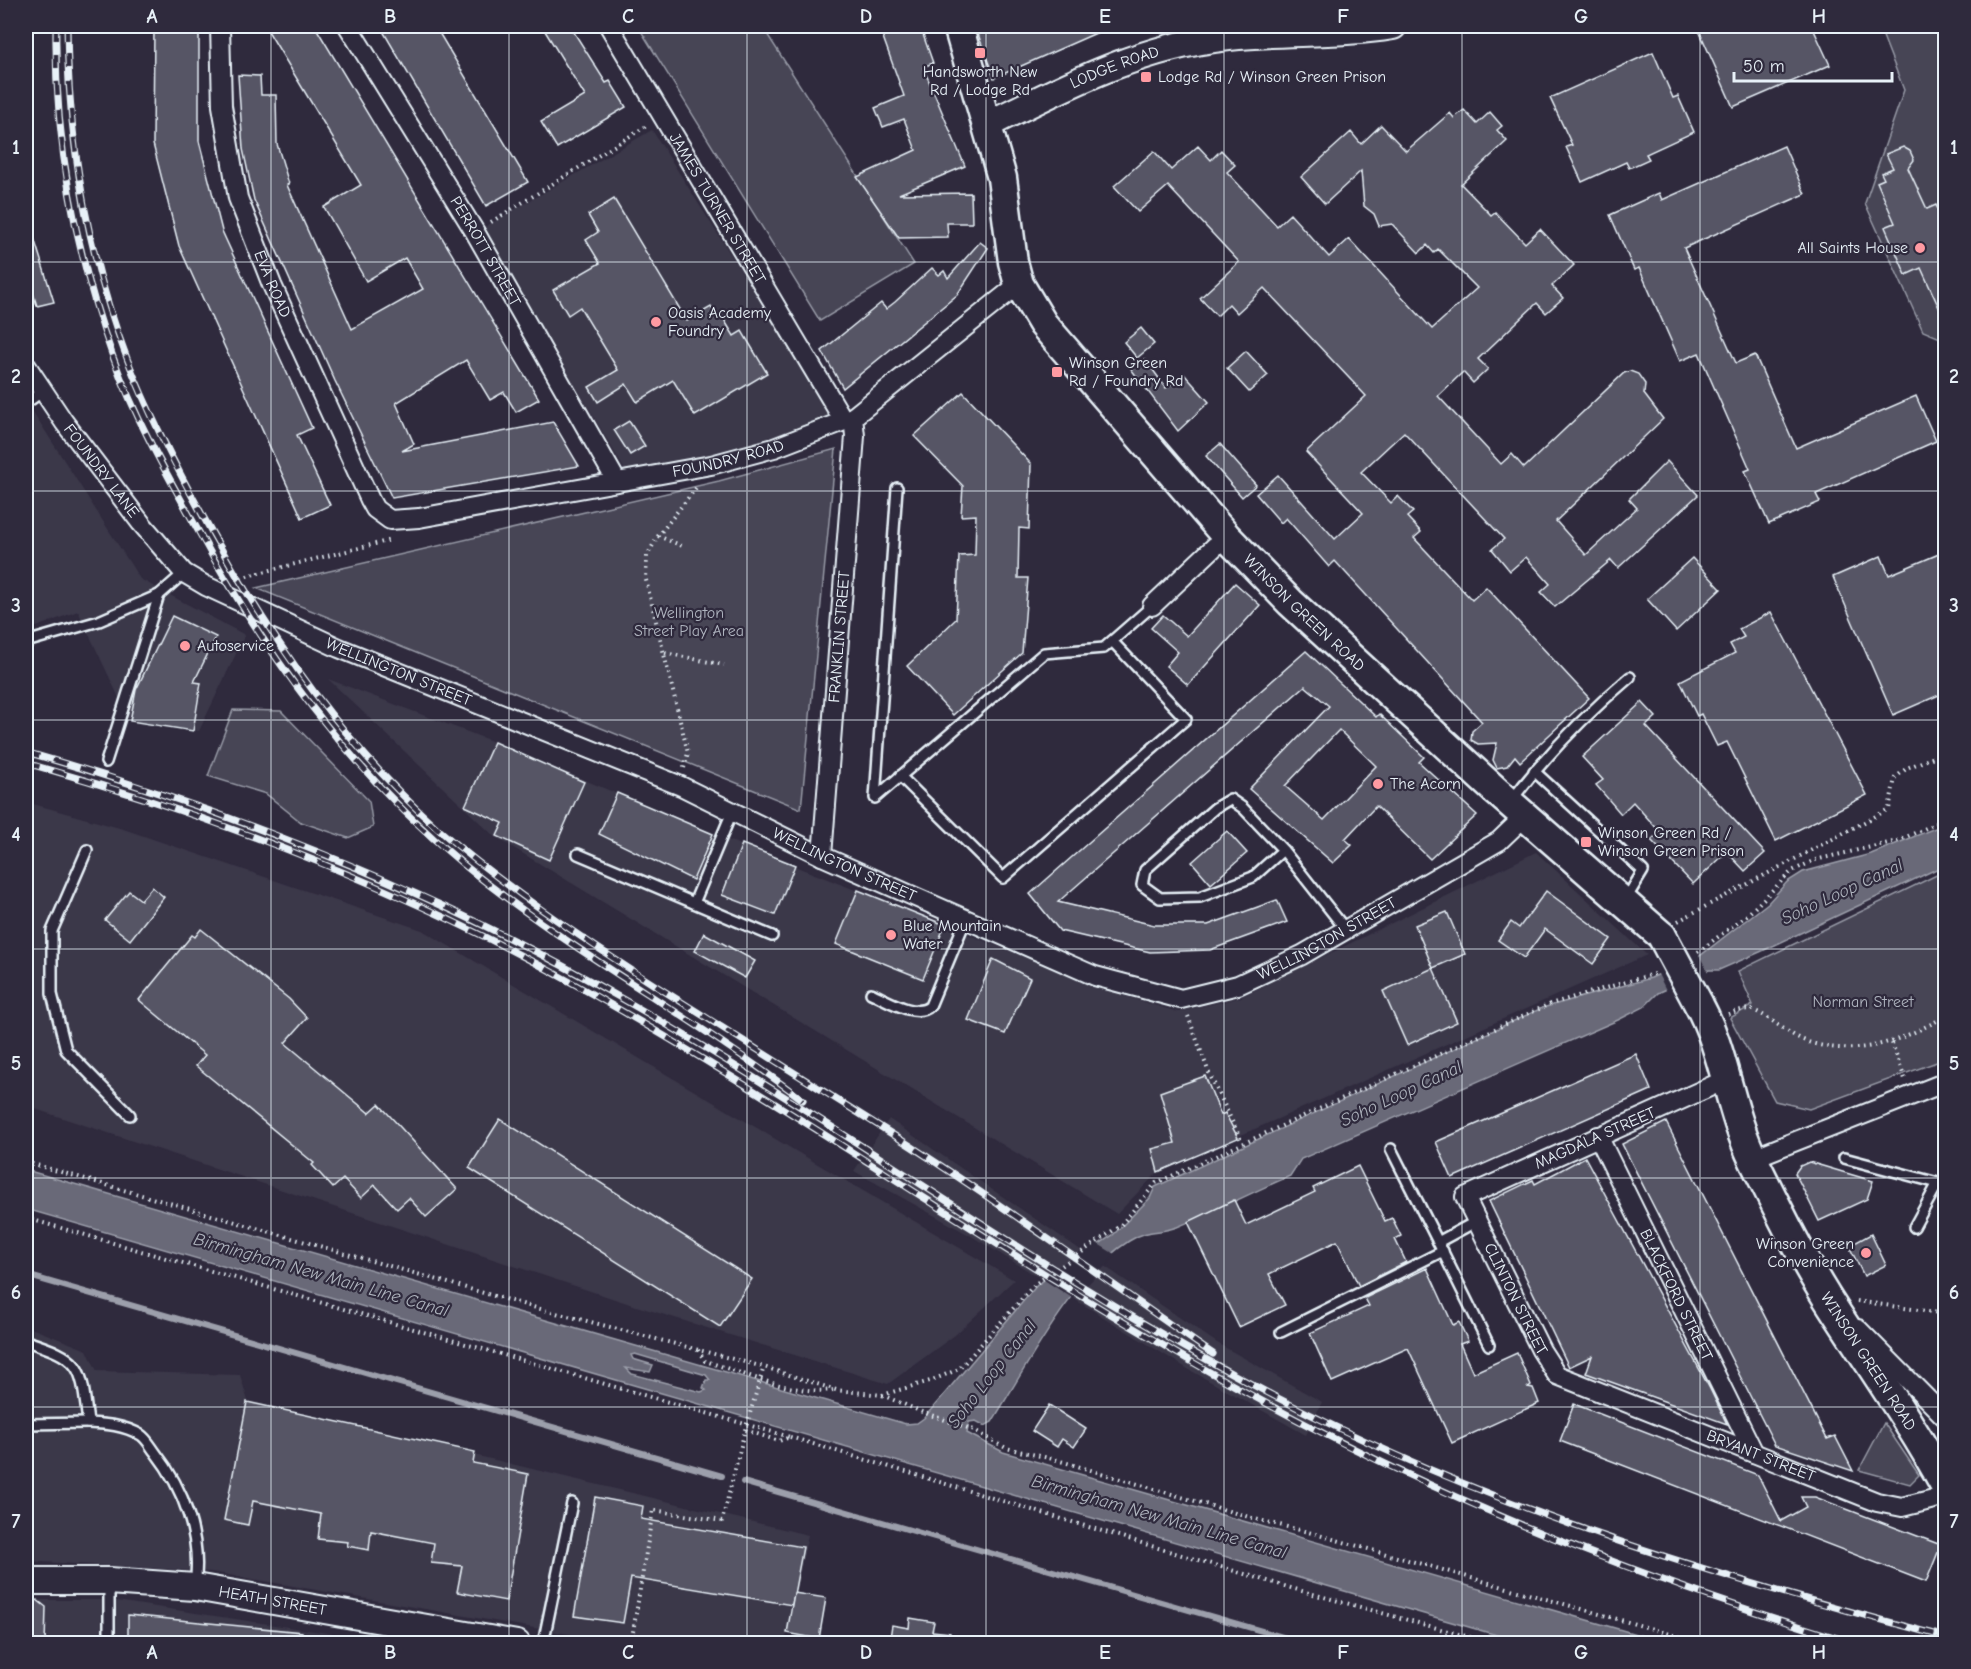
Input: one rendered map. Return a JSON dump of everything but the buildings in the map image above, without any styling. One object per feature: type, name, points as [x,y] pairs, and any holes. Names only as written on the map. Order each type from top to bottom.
[{"type":"main road","name":"WINSON GREEN ROAD","points":[[958,26],[1002,178],[1019,284],[1043,324],[1226,536],[1290,602],[1623,904],[1660,934],[1703,1012],[1753,1158],[1826,1296],[1923,1445],[1946,1486]]},
{"type":"main road","name":"LODGE ROAD","points":[[988,124],[1065,86],[1135,57],[1228,37],[1393,26]]},
{"type":"main road","name":"HEATH STREET","points":[[26,1581],[109,1581],[195,1587],[517,1644]]},
{"type":"street","name":"EVA ROAD","points":[[220,26],[225,136],[238,198],[247,225],[370,500],[375,509],[390,520]]},
{"type":"street","name":"PERROTT STREET","points":[[348,26],[475,232],[617,482]]},
{"type":"street","name":"JAMES TURNER STREET","points":[[609,26],[849,419]]},
{"type":"street","name":"FOUNDRY ROAD","points":[[390,520],[419,518],[711,465],[774,448],[849,419],[1019,284]]},
{"type":"street","name":"FOUNDRY LANE","points":[[26,365],[141,523],[184,573]]},
{"type":"street","name":"FRANKLIN STREET","points":[[822,856],[855,436],[849,419]]},
{"type":"street","points":[[1152,606],[1226,536]]},
{"type":"street","name":"WELLINGTON STREET","points":[[184,573],[206,586],[339,648],[681,786],[822,856],[1095,976],[1181,999],[1238,986],[1302,955],[1499,841],[1518,809]]},
{"type":"street","name":"MAGDALA STREET","points":[[1466,1197],[1725,1080]]},
{"type":"street","points":[[1753,1158],[1946,1082]]},
{"type":"street","name":"BLACKFORD STREET","points":[[1598,1136],[1754,1453]]},
{"type":"street","name":"CLINTON STREET","points":[[1466,1197],[1540,1350],[1557,1375],[1581,1385]]},
{"type":"street","points":[[1826,1296],[1946,1418]]},
{"type":"street","name":"BRYANT STREET","points":[[1581,1385],[1877,1502],[1902,1507],[1946,1496]]},
{"type":"lane","points":[[26,403],[43,391]]},
{"type":"lane","points":[[897,488],[875,798],[1044,653],[1104,648],[1152,606]]},
{"type":"lane","points":[[26,642],[99,621],[159,595],[184,573]]},
{"type":"lane","points":[[106,762],[159,595]]},
{"type":"lane","points":[[900,776],[1003,878],[1186,719],[1112,641]]},
{"type":"lane","points":[[1518,809],[1534,771],[1589,712],[1630,677]]},
{"type":"lane","points":[[1534,771],[1643,871],[1623,904]]},
{"type":"lane","points":[[1283,850],[1253,877],[1200,897],[1160,898],[1142,885],[1145,870],[1215,808],[1230,799],[1243,808],[1283,850],[1346,930]]},
{"type":"lane","points":[[694,903],[732,812]]},
{"type":"lane","points":[[87,850],[52,931],[52,994],[66,1050],[130,1115]]},
{"type":"lane","points":[[578,854],[772,936]]},
{"type":"lane","points":[[871,993],[916,1012],[925,1011],[930,1006],[966,919]]},
{"type":"lane","points":[[1390,1149],[1489,1345]]},
{"type":"lane","points":[[1844,1158],[1942,1182],[1914,1227]]},
{"type":"lane","points":[[1281,1332],[1440,1247],[1477,1221]]},
{"type":"lane","points":[[26,1341],[61,1352],[74,1362],[83,1386],[88,1423]]},
{"type":"lane","points":[[26,1424],[113,1424],[143,1437],[168,1469],[186,1507],[198,1564],[195,1587]]},
{"type":"lane","points":[[543,1644],[572,1503]]},
{"type":"lane","points":[[109,1581],[109,1644]]},
{"type":"path","points":[[475,232],[663,115]]},
{"type":"path","points":[[681,786],[688,753],[646,580],[646,556],[658,536],[711,465]]},
{"type":"path","points":[[206,586],[392,540],[390,520]]},
{"type":"path","points":[[658,536],[685,547]]},
{"type":"path","points":[[665,653],[724,665]]},
{"type":"path","points":[[1660,934],[1888,809],[1895,778],[1907,768],[1946,752]]},
{"type":"path","points":[[1694,956],[1747,915],[1792,871],[1815,860],[1898,841],[1946,819]]},
{"type":"path","points":[[1777,870],[1792,871]]},
{"type":"path","points":[[882,1395],[930,1382],[959,1369],[1035,1284],[1120,1226],[1156,1182],[1551,1005],[1664,969]]},
{"type":"path","points":[[1181,999],[1209,1073],[1242,1142]]},
{"type":"path","points":[[1703,1012],[1754,1010],[1783,1031],[1815,1044],[1854,1048],[1892,1043],[1946,1016]]},
{"type":"path","points":[[1892,1043],[1911,1095]]},
{"type":"path","points":[[26,1162],[529,1306],[763,1368],[836,1390],[882,1395],[974,1430],[1006,1448],[1057,1460],[1259,1520],[1320,1535],[1706,1644]]},
{"type":"path","points":[[26,1218],[790,1437],[1280,1585],[1495,1644]]},
{"type":"path","points":[[1826,1296],[1946,1314]]},
{"type":"path","points":[[697,1350],[705,1361],[783,1384],[820,1392],[836,1390]]},
{"type":"path","points":[[631,1644],[653,1510],[722,1521],[763,1368]]},
{"type":"path","points":[[745,1430],[779,1441],[790,1437]]},
{"type":"shaded area","name":"Oasis Academy Foundry","points":[[652,130],[833,416],[712,458],[626,472],[483,228]]},
{"type":"shaded area","points":[[26,401],[140,579],[245,635],[199,731],[130,721],[78,611],[26,631]]},
{"type":"shaded area","points":[[328,679],[494,742],[713,834],[1121,995],[1178,1012],[1241,997],[1536,852],[1647,955],[1158,1172],[1117,1214],[494,836]]},
{"type":"shaded area","points":[[26,802],[123,829],[422,930],[1014,1280],[955,1335],[888,1384],[633,1305],[26,1106]]},
{"type":"shaded area","points":[[889,1119],[1217,1343],[1322,1402],[1306,1435],[1188,1369],[973,1237],[854,1171]]},
{"type":"shaded area","points":[[26,1326],[87,1350],[97,1371],[240,1375],[248,1401],[808,1535],[785,1643],[620,1643],[212,1572],[26,1561]]},
{"type":"shaded area","points":[[26,1600],[110,1600],[393,1643],[26,1643]]},
{"type":"green space","points":[[638,26],[762,26],[914,264],[820,321]]},
{"type":"green space","points":[[1879,26],[1945,26],[1945,340],[1923,331],[1865,203],[1904,90]]},
{"type":"green space","name":"Wellington Street Play Area","points":[[836,449],[801,809],[256,588],[719,481]]},
{"type":"green space","points":[[233,710],[281,711],[369,801],[373,827],[348,838],[301,822],[266,794],[208,776]]},
{"type":"green space","name":"Norman Street","points":[[1945,871],[1945,1059],[1809,1109],[1775,1101],[1730,1018],[1753,1005],[1738,971]]},
{"type":"green space","points":[[1884,1423],[1919,1475],[1910,1484],[1859,1470]]},
{"type":"water","points":[[1945,824],[1945,865],[1760,952],[1719,970],[1709,970],[1658,993],[1644,1007],[1618,1020],[1301,1159],[1290,1176],[1177,1227],[1143,1234],[1129,1241],[1108,1257],[1070,1299],[1036,1349],[992,1422],[985,1426],[976,1421],[969,1422],[967,1433],[1003,1452],[1667,1643],[1524,1643],[26,1209],[26,1170],[906,1424],[917,1423],[924,1418],[1038,1284],[1113,1235],[1150,1198],[1155,1187],[1542,1008],[1651,978],[1701,955],[1768,903],[1787,882],[1803,872],[1871,854]],"holes":[[[635,1354],[706,1375],[710,1380],[706,1380],[703,1388],[706,1390],[701,1392],[632,1374],[626,1368],[650,1372],[653,1365],[633,1359],[631,1355]]]},
{"type":"pier","points":[[1698,953],[1709,974],[1667,992],[1657,972]]},
{"type":"pier","points":[[1095,1242],[1116,1255],[1074,1299],[1041,1278]]},
{"type":"waterway","points":[[26,1275],[722,1476]]},
{"type":"waterway","points":[[743,1482],[1307,1644]]},
{"type":"railway","points":[[26,32],[28,26]]},
{"type":"railway","points":[[56,26],[59,110],[70,194],[88,277],[113,357],[140,422],[172,484],[222,573],[280,664],[312,708],[383,790],[463,864],[546,926],[719,1040],[803,1100]]},
{"type":"railway","points":[[67,26],[71,111],[82,196],[101,280],[137,384],[190,493],[261,616],[314,691],[372,763],[438,829],[490,872],[544,911],[656,986],[956,1175],[1213,1354]]},
{"type":"railway","points":[[26,752],[181,801],[334,858],[408,890],[555,961],[707,1049],[1028,1253],[1191,1351],[1355,1436],[1437,1472],[1603,1536],[1772,1589],[1946,1637]]},
{"type":"railway","points":[[26,763],[238,831],[308,858],[444,917],[576,985],[659,1033],[1067,1288],[1233,1385],[1308,1425],[1460,1499],[1538,1532],[1696,1592],[1857,1644]]},
{"type":"place","name":"Handsworth New Rd / Lodge Rd","points":[[980,53]]},
{"type":"place","name":"Lodge Rd / Winson Green Prison","points":[[1146,77]]},
{"type":"place","name":"All Saints House","points":[[1920,248]]},
{"type":"place","name":"Oasis Academy Foundry","points":[[656,322]]},
{"type":"place","name":"Winson Green Rd / Foundry Rd","points":[[1057,372]]},
{"type":"place","name":"Autoservice","points":[[185,646]]},
{"type":"place","name":"The Acorn","points":[[1378,784]]},
{"type":"place","name":"Winson Green Rd / Winson Green Prison","points":[[1586,842]]},
{"type":"place","name":"Blue Mountain Water","points":[[891,935]]},
{"type":"place","name":"Winson Green Convenience","points":[[1866,1253]]},
{"type":"water label","name":"Soho Loop Canal","points":[[1842,892]]},
{"type":"water label","name":"Soho Loop Canal","points":[[1401,1094]]},
{"type":"water label","name":"Birmingham New Main Line Canal","points":[[321,1275]]},
{"type":"water label","name":"Soho Loop Canal","points":[[992,1374]]},
{"type":"water label","name":"Birmingham New Main Line Canal","points":[[1159,1517]]}]
